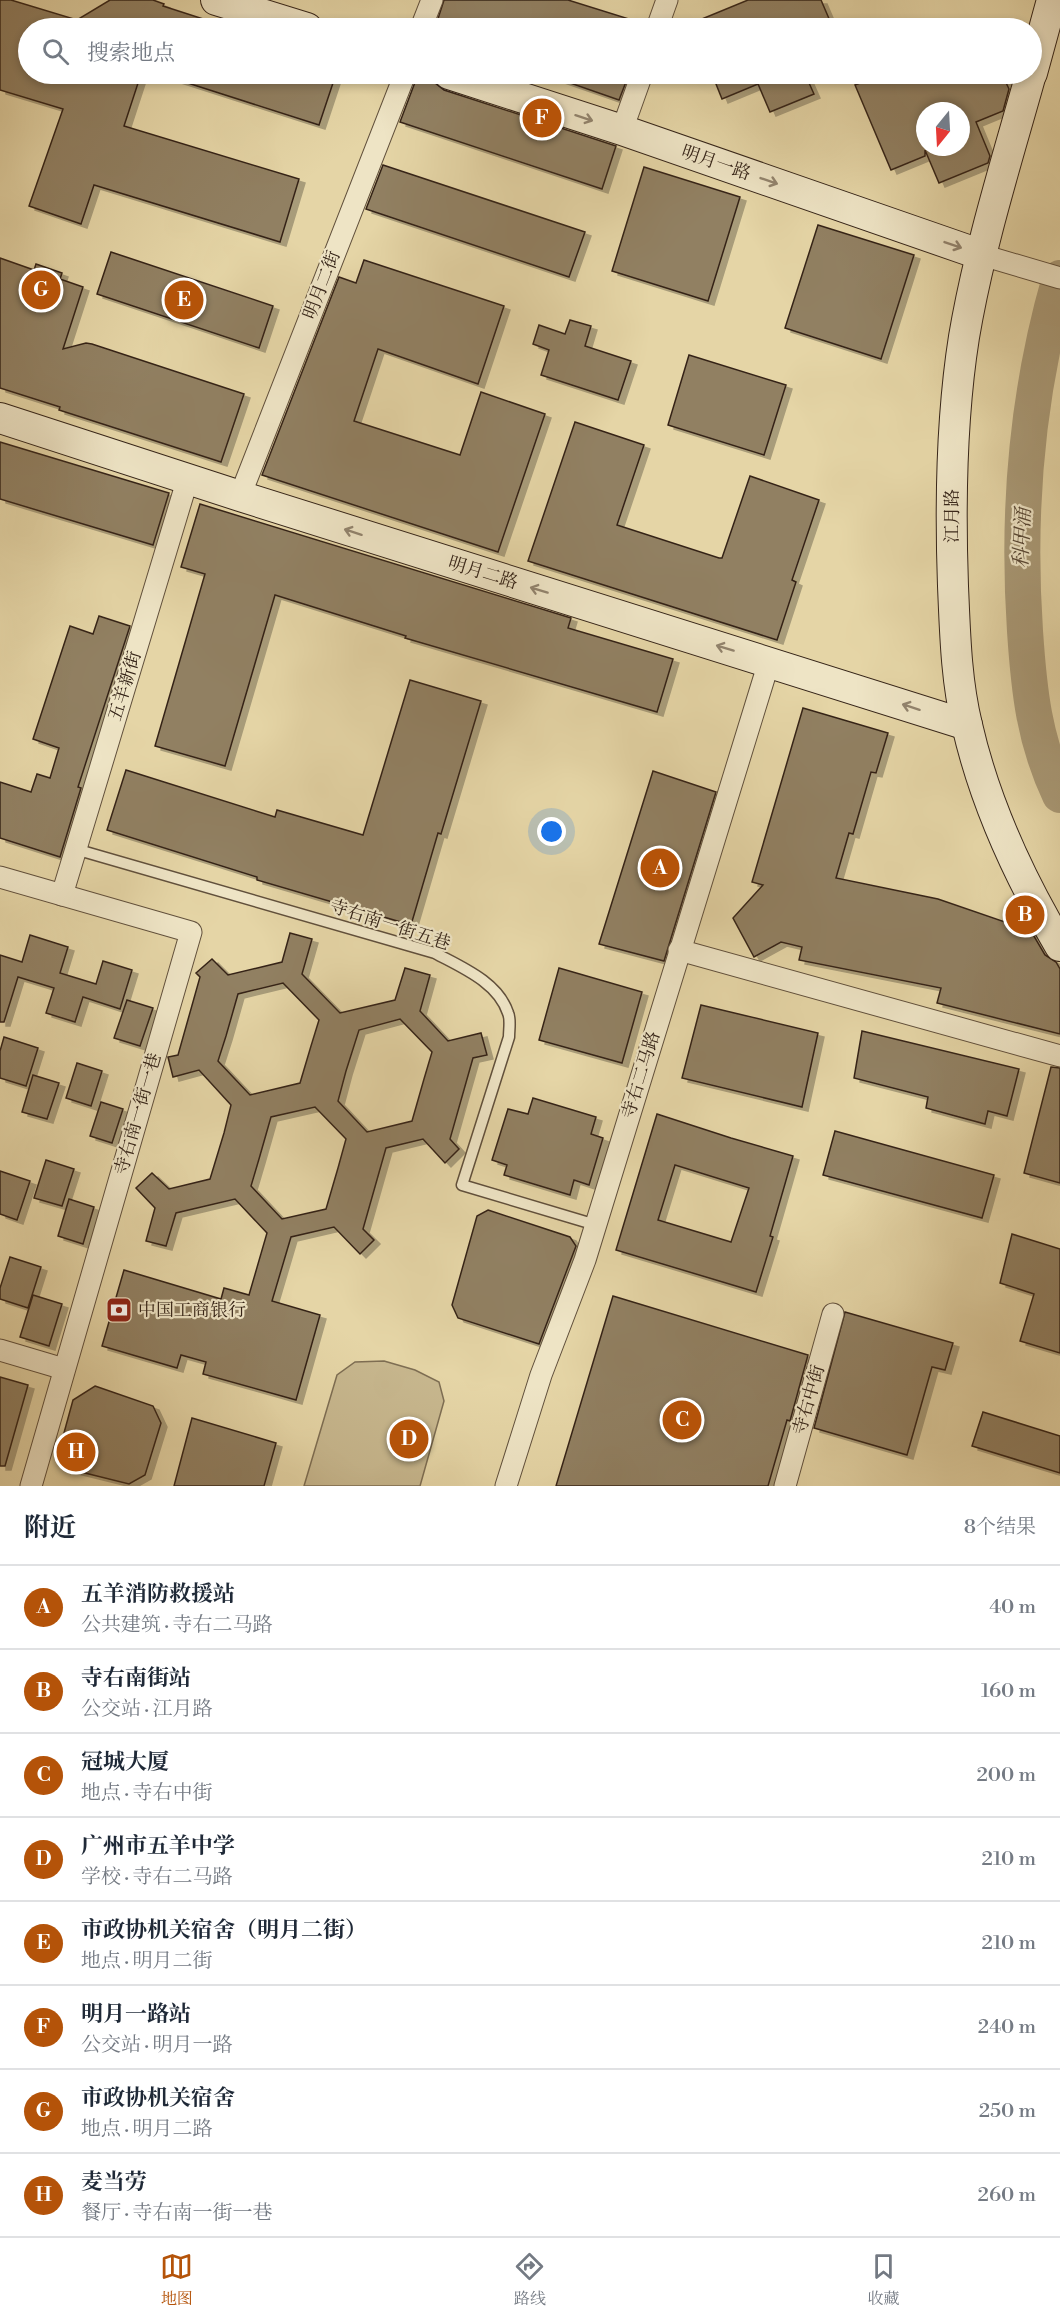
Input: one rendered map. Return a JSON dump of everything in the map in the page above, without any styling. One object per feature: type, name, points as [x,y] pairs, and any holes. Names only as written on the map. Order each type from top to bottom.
[{"type":"street","points":[[216,0],[274,18]]},
{"type":"street","points":[[425,18],[432,0]]},
{"type":"street","points":[[661,18],[667,0]]},
{"type":"street","name":"江月路","points":[[1042,35],[1052,0]]},
{"type":"street","name":"明月二街","points":[[240,496],[401,84]]},
{"type":"street","name":"明月一路","points":[[480,84],[622,130],[982,255]]},
{"type":"street","points":[[622,130],[638,84]]},
{"type":"street","name":"江月路","points":[[1028,84],[982,255],[967,325],[959,379],[952,471],[952,569],[956,644],[967,725],[990,802],[1008,847],[1041,914],[1060,946]]},
{"type":"street","points":[[982,255],[1060,278]]},
{"type":"street","name":"明月二路","points":[[0,418],[967,725]]},
{"type":"street","name":"五羊新街","points":[[62,895],[188,478]]},
{"type":"street","name":"寺右二马路","points":[[507,1486],[541,1375],[585,1260],[769,662]]},
{"type":"street","name":"寺右南一街一巷","points":[[0,877],[191,932],[31,1486]]},
{"type":"street","points":[[679,950],[1060,1056]]},
{"type":"street","name":"寺右中街","points":[[785,1486],[833,1314]]},
{"type":"street","points":[[0,1350],[64,1370]]},
{"type":"lane","name":"寺右南一街五巷","points":[[75,849],[435,953],[473,973],[499,996],[509,1014],[509,1036],[462,1185],[596,1225]]},
{"type":"shaded area","points":[[384,1361],[415,1370],[439,1382],[444,1401],[420,1486],[304,1486],[337,1375],[355,1362]]},
{"type":"building","points":[[0,0],[11,0],[70,18],[18,18],[18,84],[138,84],[124,126],[299,179],[280,242],[94,185],[81,224],[29,206],[63,109],[0,90]]},
{"type":"building","points":[[110,0],[153,0],[164,4],[163,6],[200,18],[80,18]]},
{"type":"building","points":[[444,0],[568,0],[626,18],[438,18]]},
{"type":"building","points":[[748,0],[821,0],[829,18],[704,18]]},
{"type":"building","points":[[191,84],[333,84],[319,125]]},
{"type":"building","points":[[414,84],[436,84],[444,90],[616,146],[602,189],[400,122]]},
{"type":"building","points":[[573,84],[625,84],[619,100]]},
{"type":"building","points":[[716,84],[758,84],[722,99]]},
{"type":"building","points":[[758,84],[810,84],[814,94],[770,112]]},
{"type":"building","points":[[1007,84],[1009,89],[1003,111],[976,122],[990,156],[988,163],[939,183],[928,156],[970,156],[970,102],[916,102],[916,156],[925,156],[891,170],[855,85]]},
{"type":"building","points":[[383,165],[585,232],[569,277],[366,209]]},
{"type":"building","points":[[644,167],[740,197],[708,301],[612,271]]},
{"type":"building","points":[[818,225],[914,255],[881,359],[785,328]]},
{"type":"building","points":[[111,252],[273,306],[259,348],[97,294]]},
{"type":"building","points":[[0,258],[34,270],[36,264],[62,273],[60,279],[83,287],[63,349],[86,343],[92,344],[244,394],[221,462],[59,410],[60,407],[0,388]]},
{"type":"building","points":[[364,260],[504,306],[478,384],[378,349],[354,421],[460,455],[481,392],[545,414],[498,552],[262,475],[339,277],[356,283]]},
{"type":"building","points":[[570,320],[591,326],[585,346],[631,361],[618,400],[541,375],[549,350],[533,344],[539,325],[565,334]]},
{"type":"building","points":[[689,355],[786,385],[764,455],[668,425]]},
{"type":"building","points":[[575,422],[644,445],[617,525],[719,558],[722,558],[750,476],[819,500],[792,580],[796,582],[777,640],[528,561]]},
{"type":"building","points":[[0,442],[169,493],[153,545],[0,499]]},
{"type":"building","points":[[200,504],[571,618],[568,628],[673,659],[657,712],[405,638],[406,636],[275,595],[225,766],[155,746],[205,574],[181,567]]},
{"type":"building","points":[[99,616],[130,626],[78,787],[81,788],[60,857],[0,838],[0,782],[31,792],[37,774],[50,778],[59,748],[33,739],[70,626],[93,634]]},
{"type":"building","points":[[410,680],[481,701],[411,925],[257,880],[257,877],[107,830],[126,770],[275,817],[277,810],[363,835]]},
{"type":"building","points":[[803,708],[888,733],[876,773],[871,772],[853,834],[849,833],[836,878],[938,899],[1031,931],[1045,955],[1056,962],[1060,969],[1060,1034],[937,1003],[941,988],[799,960],[802,947],[781,942],[754,957],[733,918],[763,885],[752,882]]},
{"type":"building","points":[[653,771],[716,792],[664,961],[599,944]]},
{"type":"building","points":[[290,933],[312,939],[302,974],[340,1013],[395,1000],[405,968],[430,975],[420,1011],[448,1041],[481,1033],[487,1055],[473,1058],[450,1139],[459,1149],[445,1163],[423,1139],[386,1148],[363,1229],[374,1240],[360,1254],[334,1227],[291,1237],[272,1301],[320,1315],[296,1400],[203,1374],[206,1362],[181,1355],[177,1368],[102,1346],[124,1270],[221,1299],[224,1288],[249,1295],[267,1233],[235,1199],[176,1213],[166,1246],[146,1241],[155,1208],[136,1188],[152,1173],[169,1189],[210,1179],[224,1133],[231,1105],[199,1070],[173,1077],[168,1057],[178,1055],[200,977],[196,973],[212,959],[228,975],[282,962]],"holes":[[[283,983],[319,1020],[300,1083],[250,1095],[218,1061],[238,994]],[[400,1019],[432,1052],[412,1121],[367,1132],[338,1101],[359,1030]],[[315,1107],[346,1139],[326,1209],[282,1219],[251,1186],[271,1117]]]},
{"type":"building","points":[[30,935],[68,947],[60,973],[96,984],[103,961],[132,970],[120,1009],[83,997],[75,1022],[46,1013],[54,988],[18,977],[4,1022],[0,1022],[0,955],[22,962]]},
{"type":"building","points":[[559,968],[642,992],[622,1063],[539,1040]]},
{"type":"building","points":[[127,1000],[153,1008],[140,1046],[114,1038]]},
{"type":"building","points":[[701,1005],[818,1033],[802,1107],[682,1078]]},
{"type":"building","points":[[862,1031],[1019,1069],[1007,1116],[988,1111],[985,1124],[926,1108],[928,1097],[854,1078]]},
{"type":"building","points":[[4,1037],[38,1048],[26,1086],[0,1078],[0,1051]]},
{"type":"building","points":[[77,1063],[102,1071],[91,1106],[66,1098]]},
{"type":"building","points":[[1051,1067],[1060,1068],[1060,1183],[1024,1173]]},
{"type":"building","points":[[33,1075],[59,1083],[47,1119],[22,1112]]},
{"type":"building","points":[[533,1098],[596,1117],[591,1134],[603,1138],[589,1185],[574,1180],[570,1195],[504,1175],[507,1165],[492,1160],[508,1109],[528,1114]]},
{"type":"building","points":[[101,1102],[123,1109],[112,1143],[90,1136]]},
{"type":"building","points":[[657,1114],[793,1156],[770,1236],[773,1237],[756,1292],[616,1250]],"holes":[[[675,1165],[749,1188],[731,1242],[658,1220]]]},
{"type":"building","points":[[835,1131],[994,1175],[982,1218],[823,1175]]},
{"type":"building","points":[[46,1160],[74,1169],[62,1206],[34,1198]]},
{"type":"building","points":[[0,1171],[30,1181],[17,1220],[0,1214]]},
{"type":"building","points":[[69,1199],[94,1207],[83,1244],[58,1236]]},
{"type":"building","points":[[488,1210],[570,1237],[576,1246],[539,1344],[458,1318],[452,1305],[477,1216]]},
{"type":"building","points":[[1012,1234],[1060,1249],[1060,1353],[1020,1341],[1034,1294],[1000,1283]]},
{"type":"building","points":[[10,1257],[41,1267],[28,1308],[0,1299],[0,1288]]},
{"type":"building","points":[[33,1295],[62,1304],[49,1346],[20,1337]]},
{"type":"building","points":[[613,1296],[808,1355],[790,1421],[787,1420],[768,1486],[556,1486]]},
{"type":"building","points":[[845,1312],[953,1343],[945,1370],[932,1367],[907,1455],[814,1428]]},
{"type":"building","points":[[0,1377],[28,1385],[5,1466],[0,1466]]},
{"type":"building","points":[[95,1386],[153,1406],[161,1423],[145,1475],[129,1484],[73,1470],[59,1451],[73,1400]]},
{"type":"building","points":[[983,1412],[1060,1436],[1060,1473],[972,1446]]},
{"type":"building","points":[[192,1418],[276,1443],[264,1486],[174,1486]]},
{"type":"waterway","name":"科甲涌","points":[[1060,278],[1039,365],[1032,409],[1022,542],[1025,631],[1034,715],[1044,755],[1060,795]]},
{"type":"place","name":"明月一路站","points":[[542,118]]},
{"type":"place","name":"市政协机关宿舍","points":[[41,290]]},
{"type":"place","name":"市政协机关宿舍（明月二街）","points":[[184,300]]},
{"type":"place","name":"五羊消防救援站","points":[[660,868]]},
{"type":"place","name":"寺右南街站","points":[[1025,915]]},
{"type":"place","name":"中国工商银行","points":[[119,1310]]},
{"type":"place","name":"冠城大厦","points":[[682,1420]]},
{"type":"place","name":"广州市五羊中学","points":[[409,1439]]},
{"type":"place","name":"麦当劳","points":[[76,1452]]}]
